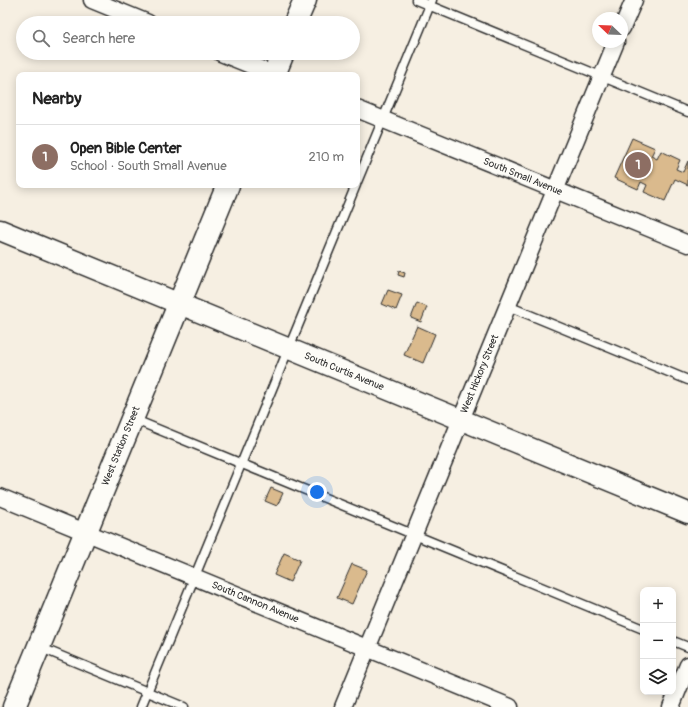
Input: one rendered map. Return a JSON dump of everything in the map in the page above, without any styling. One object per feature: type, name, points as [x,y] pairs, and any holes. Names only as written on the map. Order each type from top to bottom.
[{"type":"main road","points":[[298,16],[305,0]]},
{"type":"main road","points":[[275,72],[280,60]]},
{"type":"main road","name":"West Station Street","points":[[14,707],[227,188]]},
{"type":"street","points":[[92,0],[131,16]]},
{"type":"street","points":[[628,14],[634,0]]},
{"type":"street","name":"West Hickory Street","points":[[343,707],[614,48]]},
{"type":"street","points":[[238,60],[267,72]]},
{"type":"street","name":"South Small Avenue","points":[[360,110],[688,244]]},
{"type":"street","name":"South Curtis Avenue","points":[[0,230],[688,513]]},
{"type":"street","name":"South Cannon Avenue","points":[[0,498],[510,707]]},
{"type":"street","points":[[671,707],[688,665]]},
{"type":"lane","points":[[416,0],[430,3],[602,77],[688,112]]},
{"type":"lane","points":[[360,175],[430,3]]},
{"type":"lane","points":[[141,707],[355,188]]},
{"type":"lane","points":[[508,306],[688,380]]},
{"type":"lane","points":[[133,419],[640,628]]},
{"type":"lane","points":[[676,642],[688,647]]},
{"type":"lane","points":[[38,647],[184,707]]},
{"type":"building","points":[[632,138],[655,148],[651,156],[657,159],[661,151],[680,160],[676,169],[683,172],[688,161],[688,185],[675,179],[665,201],[644,192],[647,185],[641,182],[638,189],[614,178]]},
{"type":"building","points":[[399,271],[405,273],[404,277],[398,275]]},
{"type":"building","points":[[388,290],[402,295],[396,310],[382,304]]},
{"type":"building","points":[[417,303],[427,307],[421,322],[411,318]]},
{"type":"building","points":[[417,326],[435,334],[423,363],[404,355]]},
{"type":"building","points":[[271,488],[283,493],[277,506],[265,501]]},
{"type":"building","points":[[284,553],[300,560],[290,582],[274,575]]},
{"type":"building","points":[[352,564],[367,570],[352,604],[337,598]]},
{"type":"place","name":"Open Bible Center","points":[[638,165]]}]
